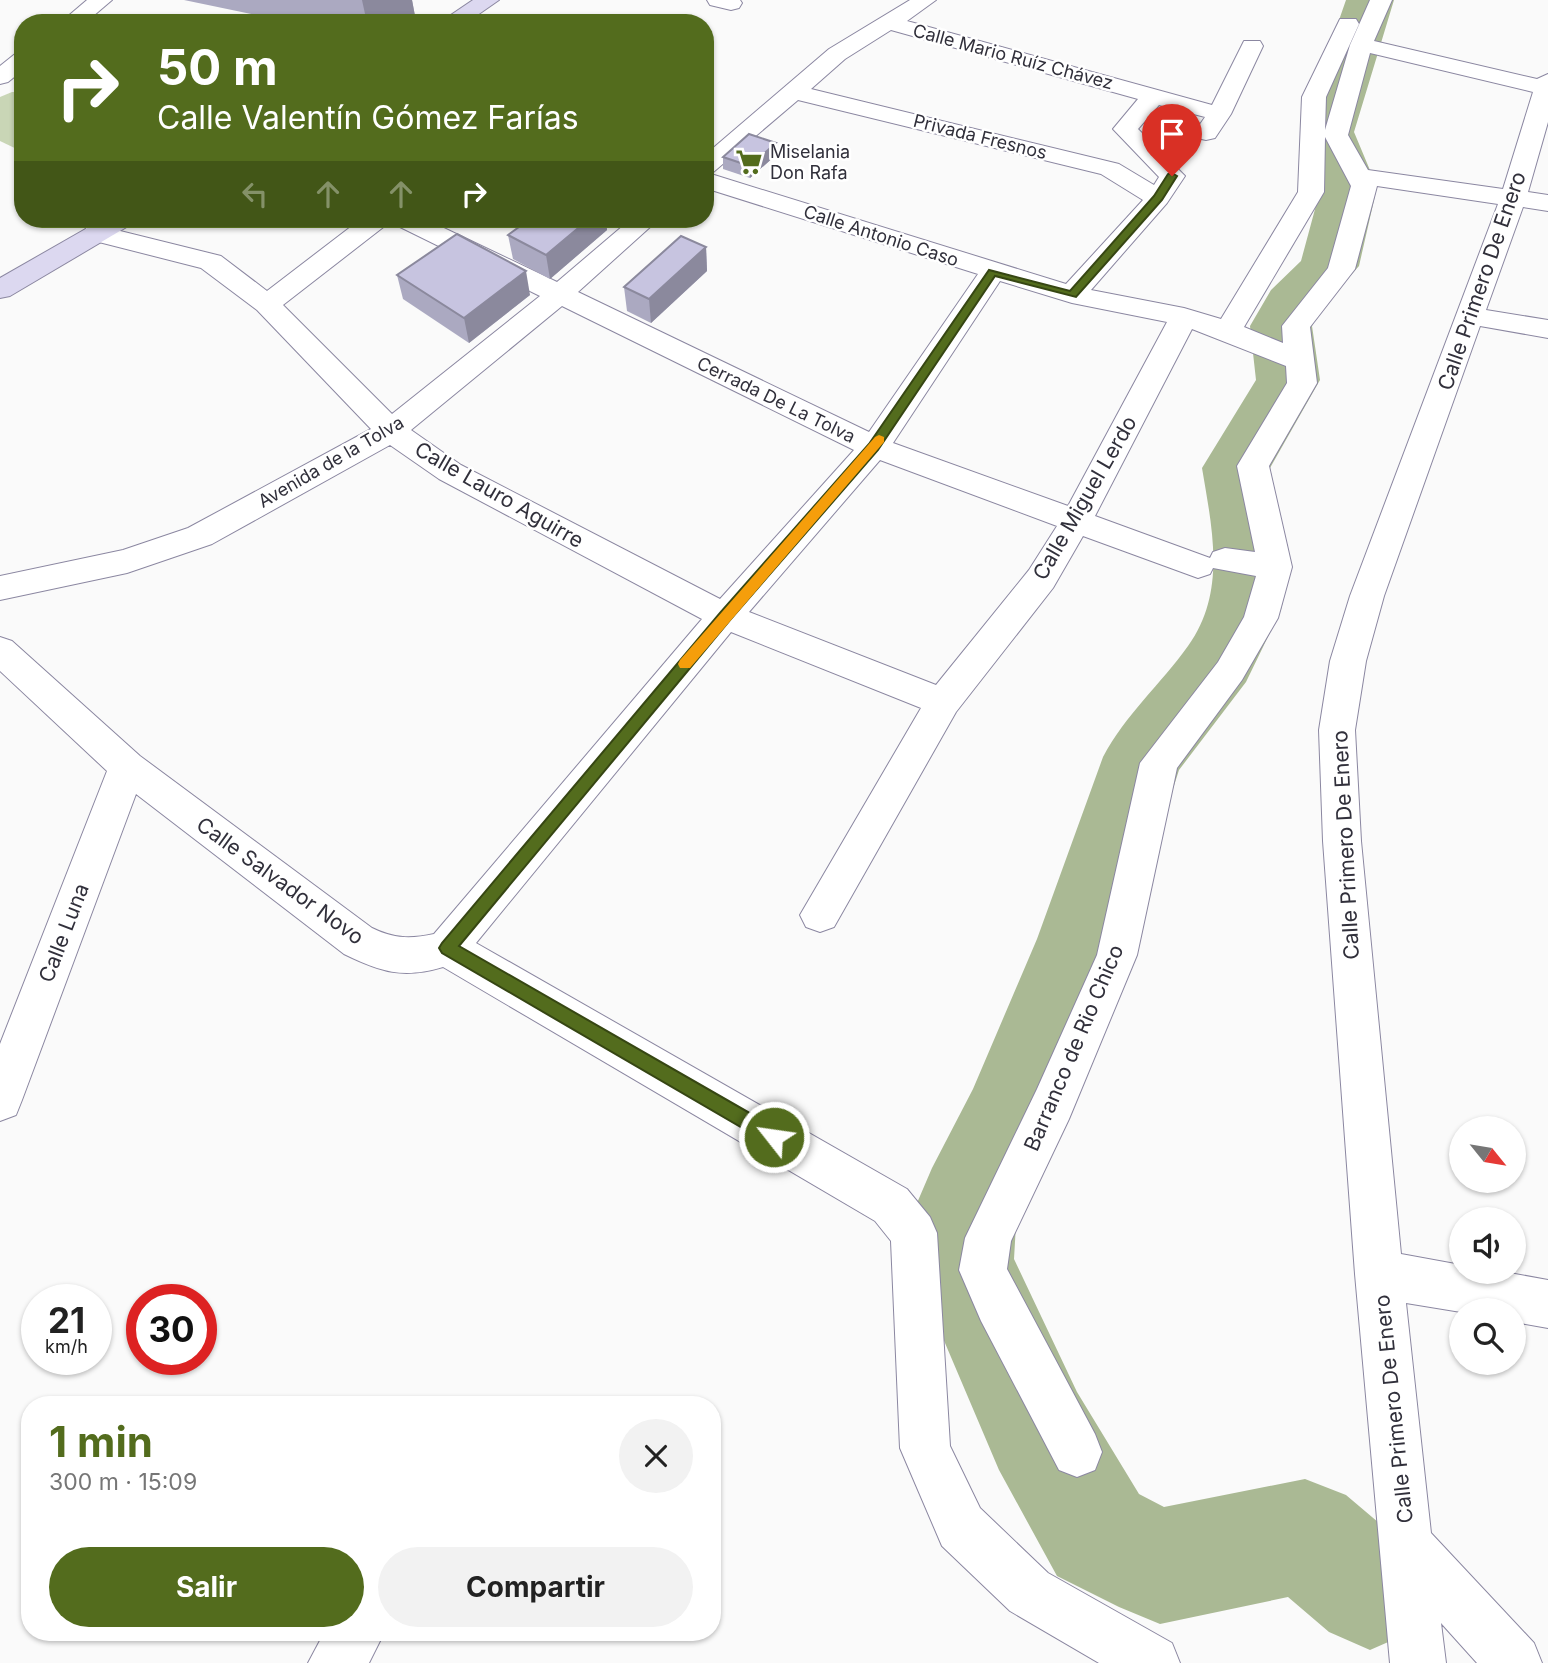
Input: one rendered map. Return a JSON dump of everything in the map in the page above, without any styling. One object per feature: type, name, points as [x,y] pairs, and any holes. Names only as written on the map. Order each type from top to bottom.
[{"type":"main road","points":[[465,14],[488,0]]},
{"type":"main road","points":[[0,290],[105,228]]},
{"type":"street","points":[[83,14],[101,0]]},
{"type":"street","points":[[714,160],[837,54],[925,0]]},
{"type":"street","points":[[1275,567],[1253,466],[1302,383],[1296,326],[1341,269],[1364,186],[1336,135],[1374,0]]},
{"type":"street","points":[[1241,336],[1311,192],[1314,97],[1374,0]]},
{"type":"street","name":"Calle Mario Ruíz Chávez","points":[[887,22],[1219,114]]},
{"type":"street","points":[[1204,136],[1219,114],[1252,46]]},
{"type":"street","points":[[1367,46],[1413,54],[1547,86]]},
{"type":"street","points":[[0,78],[14,66]]},
{"type":"street","name":"Calle Primero De Enero","points":[[1418,1663],[1409,1548],[1379,1274],[1342,841],[1337,730],[1348,661],[1367,596],[1471,316],[1531,201],[1547,86]]},
{"type":"street","name":"Privada Fresnos","points":[[794,92],[1110,169],[1165,187]]},
{"type":"street","points":[[1072,295],[1165,187],[1125,129],[1154,96]]},
{"type":"street","points":[[1359,176],[1531,201]]},
{"type":"street","name":"Calle Antonio Caso","points":[[714,183],[1072,295],[1184,317],[1241,336],[1298,360]]},
{"type":"street","name":"Calle Lauro Aguirre","points":[[114,228],[211,262],[267,304],[391,431],[450,472],[725,616],[943,702]]},
{"type":"street","points":[[267,304],[365,228]]},
{"type":"street","name":"Cerrada De La Tolva","points":[[423,228],[874,447],[1076,522],[1212,563],[1275,567]]},
{"type":"street","name":"Avenida de la Tolva","points":[[0,588],[127,561],[200,536],[391,431],[636,228]]},
{"type":"street","points":[[993,272],[874,447],[725,616],[447,948],[891,1205],[914,1233],[925,1448],[961,1527],[1029,1592],[1152,1663]]},
{"type":"street","points":[[1471,316],[1548,330]]},
{"type":"street","name":"Calle Miguel Lerdo","points":[[821,915],[943,702],[1041,579],[1076,522],[1184,317]]},
{"type":"street","name":"Barranco de Rio Chico","points":[[1077,1452],[998,1304],[983,1270],[988,1238],[1054,1104],[1118,956],[1160,763],[1230,671],[1261,618],[1275,567]]},
{"type":"street","name":"Calle Salvador Novo","points":[[0,650],[127,767],[358,941],[384,954],[414,958],[447,948]]},
{"type":"street","name":"Calle Luna","points":[[0,1100],[127,767]]},
{"type":"street","points":[[1379,1274],[1548,1304]]},
{"type":"street","name":"Calle Primero De Enero","points":[[1409,1548],[1514,1663]]},
{"type":"street","points":[[335,1663],[351,1641]]},
{"type":"green space","points":[[14,92],[14,148],[0,141],[0,97]]},
{"type":"building","points":[[749,134],[776,143],[750,166],[723,157]]},
{"type":"building","points":[[518,228],[578,228],[546,255],[508,235]]},
{"type":"building","points":[[457,234],[526,271],[464,318],[397,275]]},
{"type":"building","points":[[681,236],[706,247],[649,299],[624,287]]},
{"type":"waterway","points":[[1370,0],[1327,132],[1349,187],[1329,266],[1293,303],[1281,326],[1288,380],[1236,468],[1249,534],[1250,583],[1244,610],[1219,662],[1143,757],[1081,939],[1008,1119],[967,1203],[962,1263],[1038,1431],[1098,1535],[1160,1566],[1305,1536],[1370,1591]]},
{"type":"slow traffic","points":[[685,664],[879,440]]},
{"type":"place","name":"Miselania Don Rafa","points":[[749,162]]},
{"type":"route","points":[[774,1137],[447,948],[725,616],[874,447],[993,272],[1072,295],[1158,198],[1172,176]]}]
